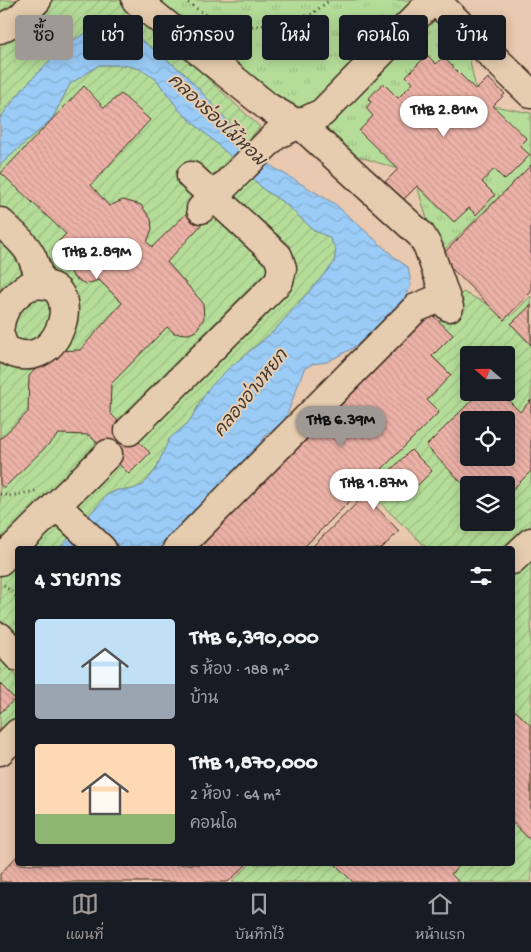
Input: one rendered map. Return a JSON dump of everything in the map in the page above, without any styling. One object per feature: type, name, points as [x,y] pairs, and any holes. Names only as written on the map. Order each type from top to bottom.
[{"type":"lane","points":[[0,30],[20,18],[38,0]]},
{"type":"lane","points":[[136,0],[268,107],[287,130],[421,235],[428,247],[445,296],[416,308],[180,546]]},
{"type":"lane","points":[[207,203],[235,175],[287,130],[322,113],[434,0],[531,94]]},
{"type":"lane","points":[[129,431],[279,281],[282,268],[278,256],[207,203],[191,176]]},
{"type":"lane","points":[[0,222],[24,243],[36,261],[40,284]]},
{"type":"lane","points":[[0,326],[5,307],[14,296],[29,286],[40,284],[51,286],[59,291],[63,305],[63,323],[60,333],[48,347],[36,354],[16,356],[5,349],[0,336]]},
{"type":"lane","points":[[0,561],[30,531],[63,511],[108,454]]},
{"type":"lane","points":[[63,511],[99,546]]},
{"type":"lane","points":[[515,557],[531,542]]},
{"type":"lane","points":[[0,637],[15,654]]},
{"type":"lane","points":[[0,750],[15,736]]},
{"type":"path","points":[[184,0],[212,19],[243,27],[278,24],[312,14],[330,0]]},
{"type":"path","points":[[0,494],[9,496],[32,491],[43,492],[63,511]]},
{"type":"path","points":[[0,581],[15,595]]},
{"type":"green space","points":[[0,0],[123,0],[139,15],[83,15],[83,43],[73,44],[73,15],[15,15],[15,60],[50,60],[25,86],[0,118]]},
{"type":"green space","points":[[156,0],[418,0],[403,15],[339,15],[339,60],[360,60],[313,108],[299,112],[285,105],[230,60],[252,60],[252,15],[174,15]]},
{"type":"green space","points":[[143,19],[153,28],[153,49],[143,41]]},
{"type":"green space","points":[[428,20],[438,21],[438,60],[470,60],[476,90],[398,169],[345,152],[327,141],[327,123],[388,60],[428,60]]},
{"type":"green space","points":[[167,60],[188,60],[260,127],[247,142],[185,74]]},
{"type":"green space","points":[[99,65],[125,65],[140,69],[156,79],[180,111],[236,161],[264,190],[283,202],[315,231],[329,237],[336,249],[334,263],[275,330],[227,370],[208,389],[189,422],[169,440],[155,471],[143,485],[130,490],[117,490],[107,495],[62,546],[15,546],[0,535],[0,165],[52,119],[70,84]]},
{"type":"green space","points":[[493,106],[531,113],[531,166],[442,252],[427,219],[417,186]]},
{"type":"green space","points":[[463,292],[511,316],[531,296],[531,882],[232,882],[248,866],[515,866],[515,546],[425,546],[354,478],[431,332]]},
{"type":"green space","points":[[0,553],[15,570],[15,639],[0,620]]},
{"type":"green space","points":[[0,649],[12,666],[15,674],[15,724],[0,740]]},
{"type":"water","points":[[83,35],[83,60],[143,60],[143,41],[153,49],[153,60],[167,60],[185,74],[266,163],[335,204],[408,267],[411,285],[399,309],[353,348],[327,362],[312,364],[304,369],[285,420],[264,437],[252,459],[163,546],[62,546],[107,495],[118,490],[130,490],[143,485],[155,471],[169,439],[189,422],[208,389],[227,370],[275,330],[334,263],[336,249],[329,237],[315,231],[283,202],[264,190],[236,161],[180,111],[156,79],[140,69],[125,65],[99,65],[70,84],[52,119],[0,165],[0,118],[25,86],[50,60],[73,60],[73,40]]},
{"type":"building","points":[[428,56],[436,64],[440,60],[446,60],[476,90],[488,78],[505,94],[493,106],[527,139],[520,146],[530,155],[505,180],[494,169],[482,182],[495,195],[476,215],[469,208],[454,222],[417,186],[402,201],[384,183],[398,169],[359,131],[373,116],[366,108],[371,102],[368,99],[383,83],[398,98],[413,83],[406,76],[422,60],[428,60]]},
{"type":"building","points":[[84,86],[104,108],[121,94],[150,120],[91,185],[109,206],[123,200],[141,205],[151,219],[152,229],[147,242],[152,247],[190,210],[203,223],[167,262],[203,303],[204,318],[196,331],[189,334],[174,333],[167,327],[111,384],[110,413],[150,453],[129,474],[89,435],[59,434],[4,488],[0,484],[0,439],[28,412],[29,376],[52,351],[80,350],[122,303],[99,280],[86,284],[74,278],[68,267],[72,254],[59,241],[66,234],[1,173]]},
{"type":"building","points":[[531,165],[531,292],[504,320],[440,257]]},
{"type":"building","points":[[531,305],[531,345],[511,324]]},
{"type":"building","points":[[426,309],[453,335],[432,356],[451,375],[427,400],[439,412],[305,546],[194,546]]},
{"type":"building","points":[[531,400],[531,471],[515,487],[515,476],[460,476],[460,481],[426,446],[460,412],[460,466],[515,466],[515,411],[461,411],[471,401],[509,401],[520,412]]},
{"type":"building","points":[[411,450],[432,471],[409,494],[395,480],[372,503],[399,531],[384,546],[313,546]]},
{"type":"building","points":[[0,684],[15,699],[0,713]]},
{"type":"building","points":[[515,712],[531,726],[531,841],[515,825]]},
{"type":"building","points":[[15,858],[15,866],[245,866],[228,882],[0,882],[0,874]]},
{"type":"building","points":[[337,866],[459,866],[451,874],[459,882],[353,882]]},
{"type":"water label","name":"คลองร่องไม้หอม","points":[[216,121]]},
{"type":"water label","name":"คลองอ่างหยก","points":[[252,394]]}]
